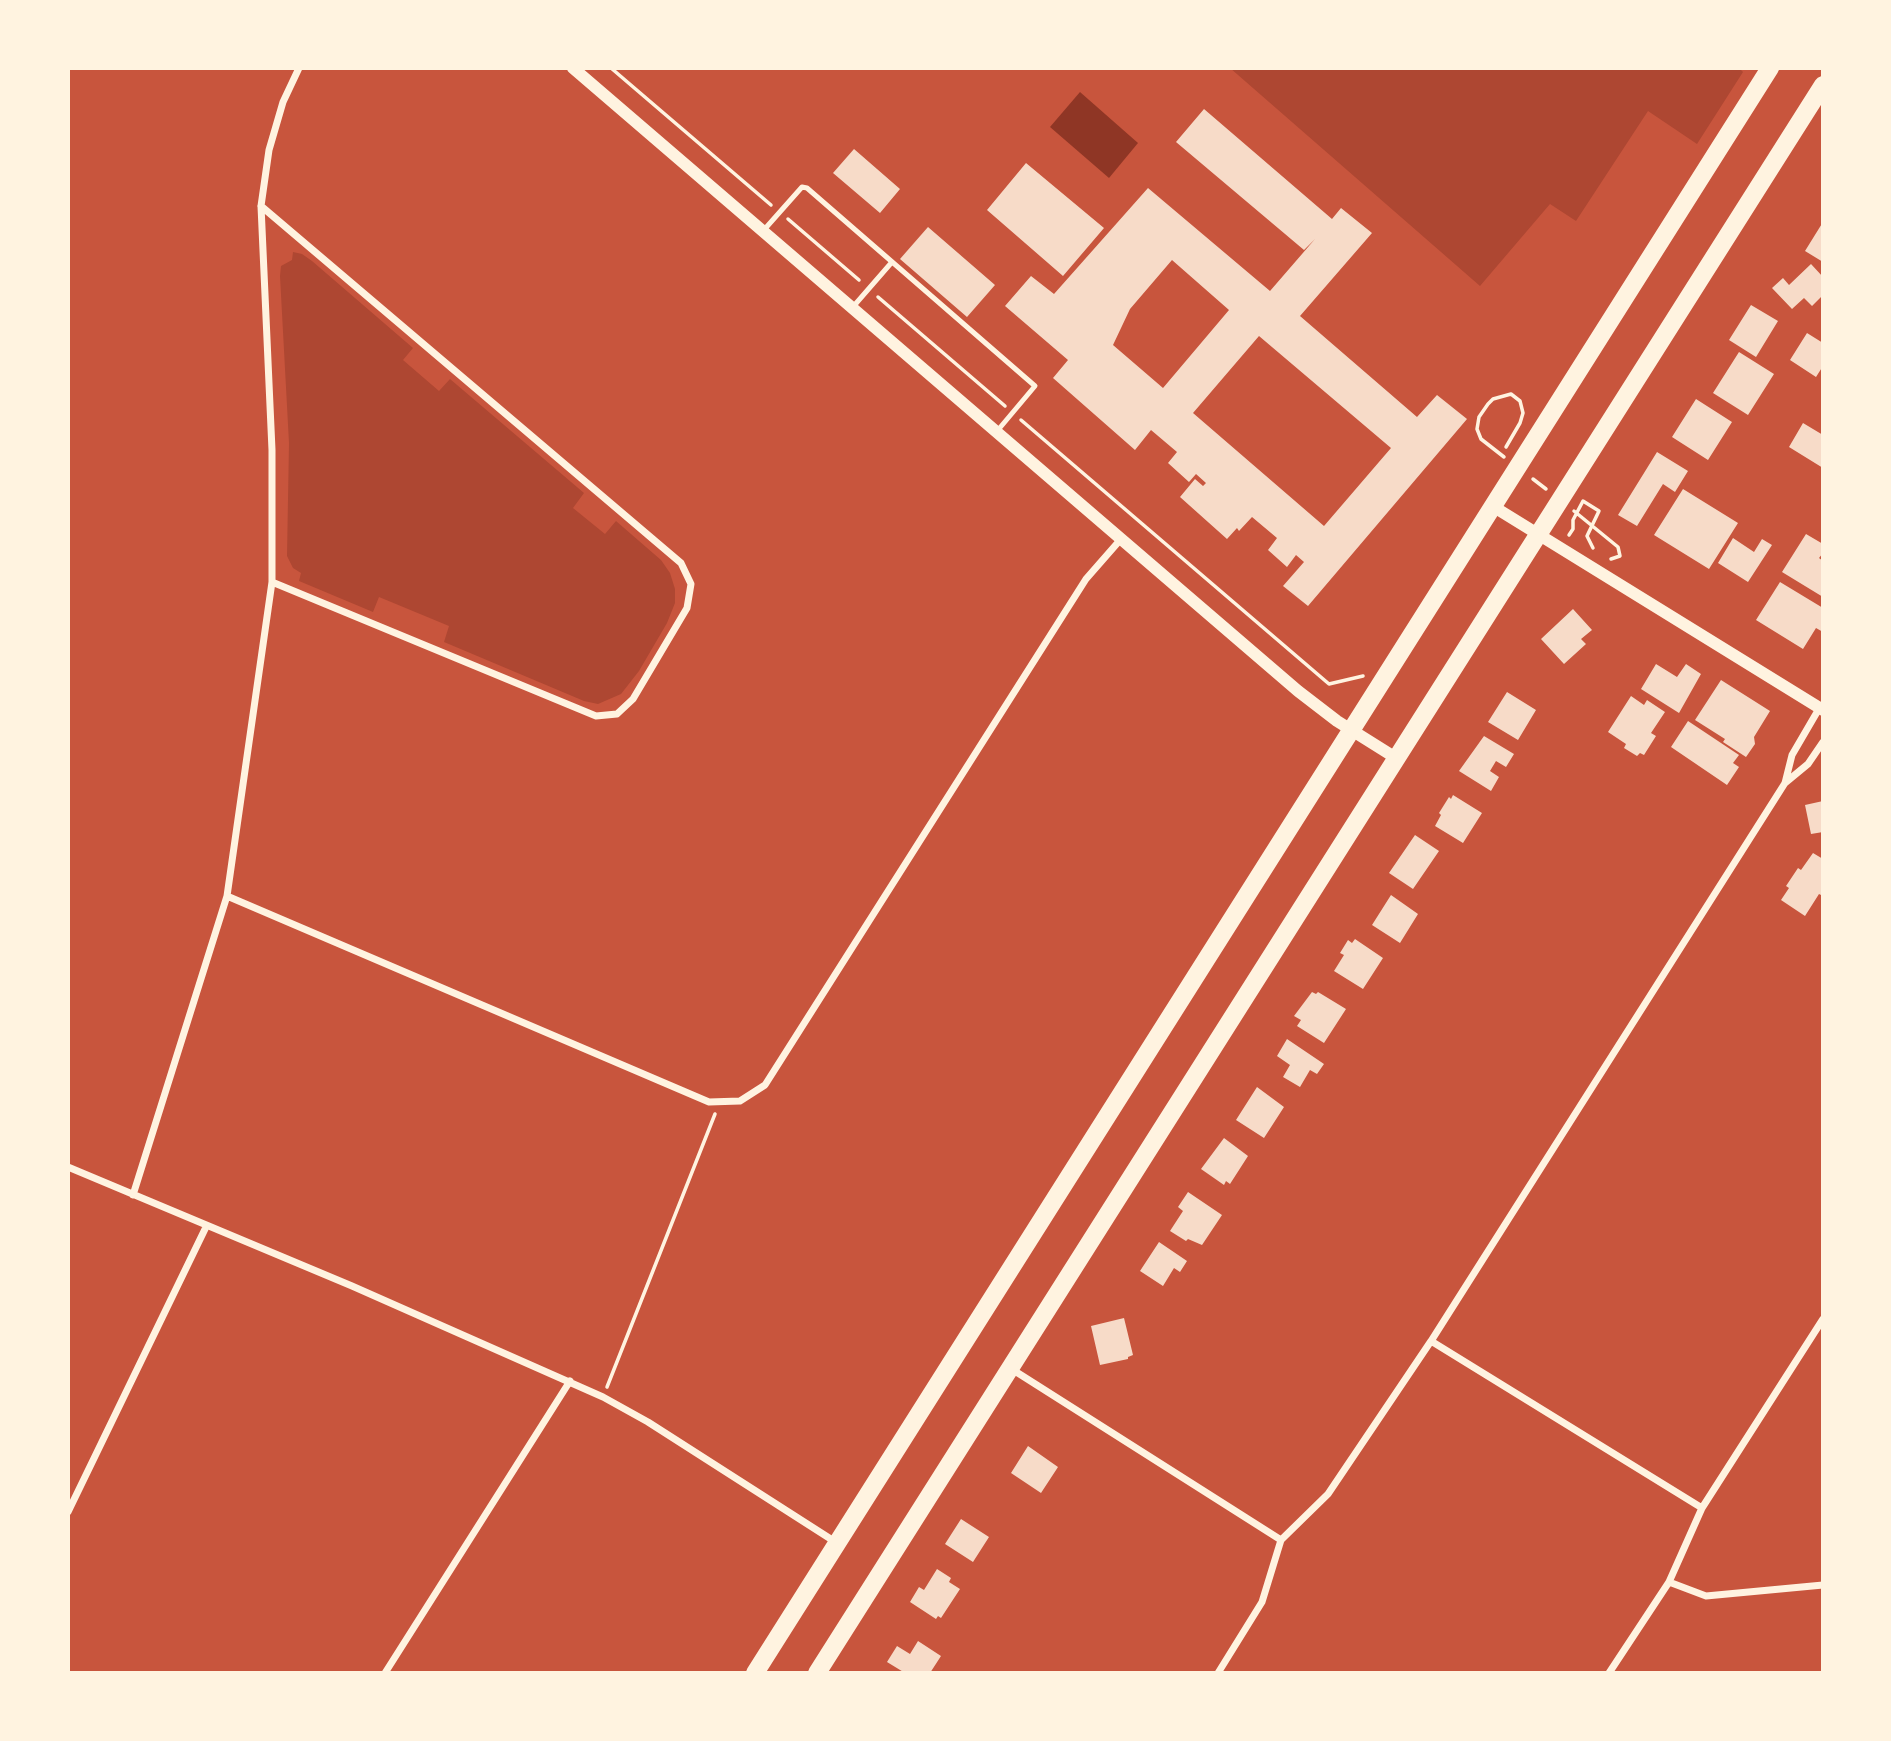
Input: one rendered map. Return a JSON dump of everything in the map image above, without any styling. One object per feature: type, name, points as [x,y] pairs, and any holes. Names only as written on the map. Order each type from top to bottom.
[{"type":"highway","points":[[755,1673],[1770,68]]},
{"type":"highway","points":[[817,1673],[1823,85]]},
{"type":"street","points":[[133,1195],[227,896],[272,582],[272,450],[261,206],[269,150],[283,102],[299,68]]},
{"type":"street","points":[[573,68],[1298,691],[1351,730],[1396,758]]},
{"type":"street","points":[[261,206],[681,563],[691,583],[687,608],[633,698],[617,715],[596,716],[272,582]]},
{"type":"street","points":[[1494,507],[1822,707],[1792,755],[1785,783]]},
{"type":"street","points":[[227,896],[709,1102],[740,1101],[765,1085],[1086,579],[1121,539]]},
{"type":"street","points":[[1218,1673],[1262,1602],[1281,1540],[1328,1494],[1431,1341],[1785,783],[1808,764],[1823,742]]},
{"type":"street","points":[[68,1167],[352,1286],[603,1397],[648,1422],[837,1544]]},
{"type":"street","points":[[68,1512],[206,1227]]},
{"type":"street","points":[[1609,1673],[1669,1582],[1702,1508],[1823,1319]]},
{"type":"street","points":[[1431,1341],[1702,1508]]},
{"type":"street","points":[[1009,1367],[1281,1540]]},
{"type":"street","points":[[385,1673],[570,1381]]},
{"type":"street","points":[[1669,1582],[1706,1596],[1823,1585]]},
{"type":"lane","points":[[763,231],[802,187],[807,188],[1035,386],[996,432]]},
{"type":"lane","points":[[852,308],[892,262]]},
{"type":"path","points":[[611,68],[1329,684],[1364,676]]},
{"type":"path","points":[[1498,397],[1511,394],[1516,397],[1523,413],[1501,455]]},
{"type":"path","points":[[1560,549],[1573,529],[1573,520],[1583,501],[1599,511],[1587,536],[1595,550]]},
{"type":"path","points":[[603,1397],[714,1118],[716,1102]]},
{"type":"shaded area","points":[[1230,68],[1739,68],[1743,72],[1697,144],[1648,111],[1576,221],[1550,204],[1480,286]]},
{"type":"shaded area","points":[[1080,92],[1138,143],[1109,178],[1050,127]]},
{"type":"shaded area","points":[[293,252],[312,261],[413,348],[403,360],[439,391],[450,379],[584,493],[573,508],[605,534],[616,521],[661,560],[670,573],[675,589],[675,603],[667,623],[639,671],[621,694],[598,704],[584,701],[444,642],[449,626],[379,597],[373,612],[299,581],[301,573],[293,568],[287,556],[289,443],[280,276],[281,266],[292,260]]},
{"type":"building","points":[[1204,109],[1332,219],[1341,208],[1372,233],[1300,316],[1417,417],[1437,395],[1467,419],[1308,606],[1283,586],[1304,562],[1296,555],[1287,567],[1268,550],[1277,538],[1252,517],[1227,539],[1180,497],[1195,479],[1203,486],[1206,483],[1196,474],[1189,482],[1168,463],[1177,452],[1151,430],[1135,450],[1053,378],[1068,360],[1005,306],[1031,276],[1054,294],[1148,188],[1270,291],[1315,239],[1304,250],[1176,142]],"holes":[[[1172,260],[1229,310],[1163,388],[1113,345],[1130,309]],[[1259,336],[1391,448],[1324,526],[1193,413]]]},
{"type":"building","points":[[854,149],[900,189],[880,213],[833,173]]},
{"type":"building","points":[[1026,163],[1104,228],[1063,276],[987,210]]},
{"type":"building","points":[[1823,222],[1823,262],[1805,251]]},
{"type":"building","points":[[928,227],[995,285],[967,317],[900,259]]},
{"type":"building","points":[[1811,264],[1823,277],[1823,295],[1812,306],[1804,298],[1792,309],[1772,288],[1783,278],[1789,285]]},
{"type":"building","points":[[1751,305],[1778,321],[1756,357],[1729,340]]},
{"type":"building","points":[[1807,333],[1823,343],[1823,366],[1816,377],[1790,360]]},
{"type":"building","points":[[1739,352],[1774,374],[1748,415],[1713,393]]},
{"type":"building","points":[[1696,399],[1732,422],[1708,460],[1672,437]]},
{"type":"building","points":[[1803,423],[1823,435],[1823,468],[1789,447]]},
{"type":"building","points":[[1657,452],[1688,471],[1675,492],[1663,484],[1637,526],[1618,515]]},
{"type":"building","points":[[1683,489],[1738,523],[1709,569],[1654,535]]},
{"type":"building","points":[[1806,534],[1823,544],[1823,553],[1819,558],[1823,561],[1823,597],[1782,572]]},
{"type":"building","points":[[1733,538],[1754,552],[1762,539],[1772,545],[1748,582],[1718,563]]},
{"type":"building","points":[[1780,582],[1823,608],[1823,632],[1816,628],[1803,649],[1756,620]]},
{"type":"building","points":[[1573,609],[1592,630],[1581,639],[1586,644],[1564,664],[1541,639]]},
{"type":"building","points":[[1656,664],[1677,677],[1686,664],[1701,674],[1679,713],[1641,689]]},
{"type":"building","points":[[1721,680],[1770,711],[1754,737],[1755,744],[1746,757],[1723,742],[1725,739],[1695,720]]},
{"type":"building","points":[[1507,692],[1536,710],[1518,740],[1488,722]]},
{"type":"building","points":[[1631,696],[1644,705],[1647,700],[1665,712],[1651,733],[1656,736],[1644,755],[1640,753],[1637,756],[1624,748],[1626,744],[1608,732]]},
{"type":"building","points":[[1688,721],[1739,755],[1733,763],[1739,767],[1727,785],[1671,747]]},
{"type":"building","points":[[1484,736],[1514,754],[1506,767],[1496,761],[1490,771],[1499,777],[1491,791],[1459,771]]},
{"type":"building","points":[[1453,795],[1482,813],[1463,843],[1435,826],[1441,815],[1439,813]]},
{"type":"building","points":[[1823,801],[1823,832],[1811,834],[1805,805]]},
{"type":"building","points":[[1415,835],[1439,851],[1413,889],[1389,873]]},
{"type":"building","points":[[1813,853],[1823,859],[1823,896],[1819,894],[1805,916],[1781,900],[1789,888],[1786,886],[1798,868],[1801,870]]},
{"type":"building","points":[[1391,895],[1418,914],[1400,943],[1372,925]]},
{"type":"building","points":[[1355,939],[1383,958],[1363,989],[1334,971],[1344,955],[1340,953],[1348,940],[1352,943]]},
{"type":"building","points":[[1312,992],[1318,992],[1346,1009],[1324,1043],[1297,1026],[1301,1020],[1294,1016]]},
{"type":"building","points":[[1287,1039],[1324,1064],[1317,1074],[1310,1070],[1300,1087],[1283,1077],[1290,1065],[1277,1056]]},
{"type":"building","points":[[1257,1087],[1284,1107],[1264,1138],[1236,1120]]},
{"type":"building","points":[[1224,1138],[1248,1156],[1230,1184],[1226,1181],[1224,1185],[1201,1169]]},
{"type":"building","points":[[1188,1192],[1222,1215],[1202,1245],[1188,1239],[1186,1241],[1170,1231],[1183,1211],[1178,1207]]},
{"type":"building","points":[[1159,1242],[1187,1261],[1180,1272],[1174,1268],[1163,1286],[1140,1271]]},
{"type":"building","points":[[1124,1318],[1133,1355],[1128,1359],[1100,1365],[1091,1326]]},
{"type":"building","points":[[1028,1446],[1058,1467],[1041,1493],[1011,1473]]},
{"type":"building","points":[[961,1519],[989,1537],[973,1562],[945,1544]]},
{"type":"building","points":[[937,1569],[951,1578],[949,1582],[960,1589],[941,1618],[938,1616],[936,1619],[910,1602],[919,1587],[924,1590]]},
{"type":"building","points":[[918,1641],[941,1656],[930,1673],[905,1673],[887,1662],[897,1646],[910,1654]]}]
